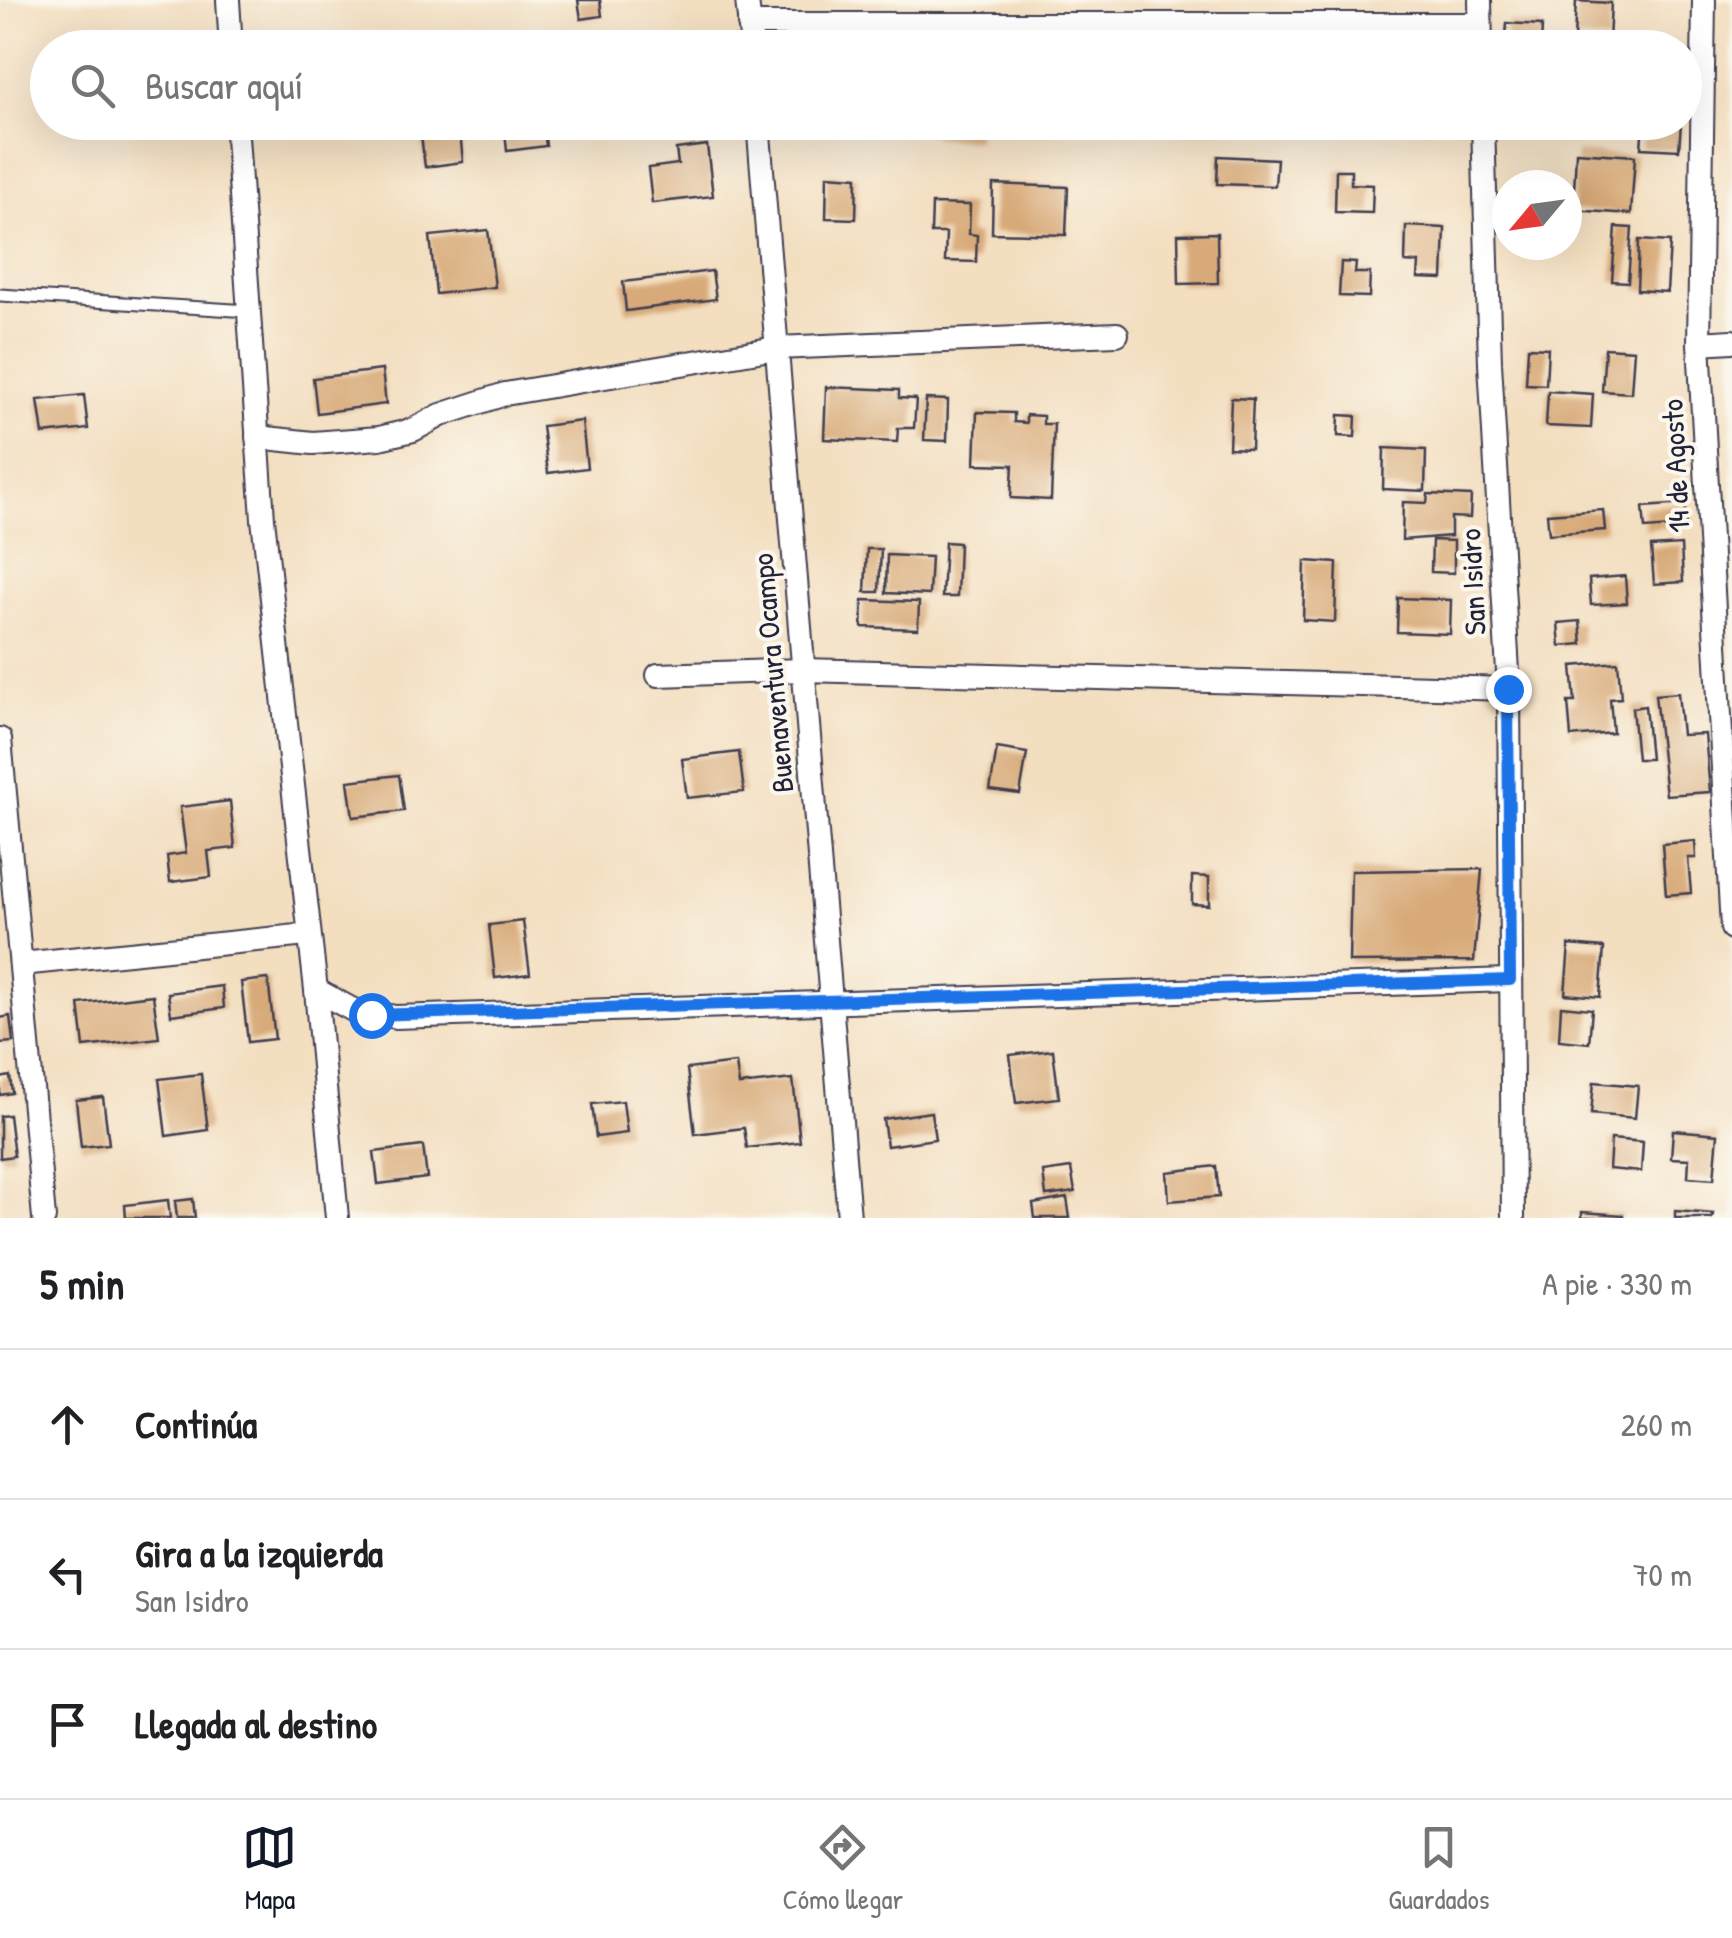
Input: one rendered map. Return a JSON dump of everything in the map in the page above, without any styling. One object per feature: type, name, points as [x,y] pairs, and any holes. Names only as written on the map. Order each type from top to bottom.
[{"type":"street","points":[[228,0],[230,30]]},
{"type":"street","points":[[747,0],[750,30]]},
{"type":"street","points":[[1480,0],[1481,30]]},
{"type":"street","name":"14 de Agosto","points":[[1702,137],[1704,0]]},
{"type":"street","points":[[237,140],[257,438],[307,935],[316,990],[336,1218]]},
{"type":"street","name":"Buenaventura Ocampo","points":[[759,140],[849,1218]]},
{"type":"street","name":"San Isidro","points":[[1484,140],[1490,363],[1508,689],[1514,1218]]},
{"type":"street","name":"14 de Agosto","points":[[1702,140],[1699,342],[1728,767],[1732,928]]},
{"type":"street","points":[[257,438],[313,443],[379,438],[413,430],[441,415],[505,394],[776,348],[1117,334]]},
{"type":"street","points":[[1699,342],[1732,341]]},
{"type":"street","points":[[658,675],[803,670],[1508,689]]},
{"type":"street","points":[[0,739],[44,1218]]},
{"type":"street","points":[[21,964],[307,935]]},
{"type":"street","points":[[316,990],[353,1010],[396,1016],[1510,980]]},
{"type":"lane","points":[[0,295],[249,312]]},
{"type":"building","points":[[578,0],[600,0],[602,16],[581,19]]},
{"type":"building","points":[[1576,1],[1611,3],[1610,30],[1574,30]]},
{"type":"building","points":[[1507,23],[1542,25],[1542,30],[1506,30]]},
{"type":"building","points":[[422,140],[461,140],[463,162],[425,167]]},
{"type":"building","points":[[506,140],[545,140],[546,146],[507,151]]},
{"type":"building","points":[[1642,140],[1680,140],[1679,150],[1641,148]]},
{"type":"building","points":[[707,145],[713,196],[652,203],[648,168],[678,164],[676,149]]},
{"type":"building","points":[[1576,152],[1635,156],[1631,214],[1582,211],[1582,170],[1575,170]]},
{"type":"building","points":[[1218,156],[1277,159],[1275,186],[1217,184]]},
{"type":"building","points":[[1336,170],[1351,170],[1351,184],[1373,185],[1372,213],[1335,212]]},
{"type":"building","points":[[827,175],[857,177],[856,219],[826,218]]},
{"type":"building","points":[[993,184],[1068,187],[1066,235],[992,233]]},
{"type":"building","points":[[932,204],[970,205],[969,234],[977,235],[976,262],[945,261],[946,233],[931,233]]},
{"type":"building","points":[[1406,226],[1445,228],[1443,279],[1418,278],[1419,263],[1405,262]]},
{"type":"building","points":[[1616,227],[1632,228],[1628,282],[1612,281]]},
{"type":"building","points":[[488,230],[495,287],[436,294],[430,236]]},
{"type":"building","points":[[1217,233],[1218,283],[1179,284],[1178,234]]},
{"type":"building","points":[[1639,240],[1670,242],[1667,292],[1637,290]]},
{"type":"building","points":[[1341,262],[1356,263],[1355,273],[1370,273],[1369,297],[1339,296]]},
{"type":"building","points":[[712,271],[716,299],[626,311],[623,282]]},
{"type":"building","points":[[1528,347],[1548,348],[1546,385],[1526,384]]},
{"type":"building","points":[[1605,348],[1634,350],[1631,393],[1602,391]]},
{"type":"building","points":[[382,370],[386,404],[317,413],[313,378]]},
{"type":"building","points":[[826,387],[899,390],[899,398],[916,399],[914,428],[898,428],[897,442],[824,439]]},
{"type":"building","points":[[1548,391],[1593,394],[1591,428],[1546,426]]},
{"type":"building","points":[[84,395],[88,429],[43,434],[38,400]]},
{"type":"building","points":[[1231,398],[1253,399],[1251,449],[1229,448]]},
{"type":"building","points":[[926,399],[948,400],[947,441],[924,440]]},
{"type":"building","points":[[977,412],[1014,413],[1014,422],[1026,423],[1026,415],[1043,416],[1043,424],[1054,424],[1051,500],[1011,498],[1013,465],[975,464]]},
{"type":"building","points":[[1339,415],[1356,416],[1355,437],[1338,436]]},
{"type":"building","points":[[582,421],[587,468],[548,473],[542,426]]},
{"type":"building","points":[[1384,448],[1426,450],[1425,491],[1383,489]]},
{"type":"building","points":[[1428,494],[1471,496],[1470,518],[1451,517],[1451,536],[1402,540],[1403,502],[1427,503]]},
{"type":"building","points":[[1685,504],[1686,526],[1645,529],[1643,507]]},
{"type":"building","points":[[1603,510],[1605,530],[1549,534],[1547,514]]},
{"type":"building","points":[[1432,540],[1454,541],[1454,573],[1431,572]]},
{"type":"building","points":[[945,542],[959,543],[957,597],[942,597]]},
{"type":"building","points":[[1681,545],[1683,582],[1654,584],[1651,547]]},
{"type":"building","points":[[867,549],[881,549],[879,592],[865,592]]},
{"type":"building","points":[[887,555],[931,557],[929,595],[886,593]]},
{"type":"building","points":[[1305,561],[1337,563],[1335,622],[1303,620]]},
{"type":"building","points":[[1625,576],[1627,603],[1591,605],[1589,579]]},
{"type":"building","points":[[1398,598],[1451,600],[1450,634],[1397,632]]},
{"type":"building","points":[[863,600],[919,602],[918,629],[862,627]]},
{"type":"building","points":[[1580,621],[1582,644],[1560,646],[1558,623]]},
{"type":"building","points":[[1618,662],[1621,698],[1610,699],[1613,733],[1571,737],[1568,702],[1575,702],[1572,666]]},
{"type":"building","points":[[1678,693],[1682,735],[1705,734],[1710,792],[1666,795],[1655,695]]},
{"type":"building","points":[[1645,706],[1650,759],[1637,759],[1632,708]]},
{"type":"building","points":[[997,748],[1027,753],[1020,794],[990,790]]},
{"type":"building","points":[[739,752],[744,792],[687,798],[682,759]]},
{"type":"building","points":[[399,775],[404,811],[353,817],[348,781]]},
{"type":"building","points":[[230,801],[235,848],[208,851],[211,877],[170,882],[167,856],[186,853],[180,807]]},
{"type":"building","points":[[1695,841],[1696,858],[1688,858],[1691,893],[1666,895],[1662,844]]},
{"type":"building","points":[[1482,869],[1474,961],[1349,962],[1351,871]]},
{"type":"building","points":[[1192,876],[1209,877],[1209,905],[1192,904]]},
{"type":"building","points":[[523,921],[530,974],[495,978],[489,925]]},
{"type":"building","points":[[1569,945],[1604,948],[1600,997],[1565,994]]},
{"type":"building","points":[[268,979],[275,1039],[248,1042],[241,982]]},
{"type":"building","points":[[222,986],[224,1008],[171,1015],[168,993]]},
{"type":"building","points":[[153,995],[159,1038],[84,1047],[79,1004]]},
{"type":"building","points":[[1561,1006],[1592,1009],[1589,1043],[1559,1040]]},
{"type":"building","points":[[10,1016],[13,1042],[0,1043],[0,1018]]},
{"type":"building","points":[[1053,1050],[1059,1098],[1016,1103],[1010,1055]]},
{"type":"building","points":[[736,1063],[739,1085],[793,1079],[800,1142],[747,1148],[744,1128],[695,1134],[687,1069]]},
{"type":"building","points":[[201,1074],[208,1130],[166,1136],[159,1079]]},
{"type":"building","points":[[10,1076],[12,1093],[0,1095],[0,1078]]},
{"type":"building","points":[[1594,1082],[1638,1086],[1635,1118],[1591,1114]]},
{"type":"building","points":[[103,1097],[109,1144],[81,1147],[76,1100]]},
{"type":"building","points":[[623,1101],[627,1133],[596,1137],[592,1104]]},
{"type":"building","points":[[931,1112],[935,1139],[887,1146],[883,1119]]},
{"type":"building","points":[[9,1115],[14,1156],[0,1158],[0,1116]]},
{"type":"building","points":[[1673,1130],[1718,1134],[1714,1179],[1688,1177],[1689,1159],[1671,1158]]},
{"type":"building","points":[[1611,1139],[1643,1142],[1641,1172],[1609,1169]]},
{"type":"building","points":[[423,1146],[427,1178],[378,1184],[374,1152]]},
{"type":"building","points":[[1216,1166],[1219,1197],[1169,1201],[1167,1172]]},
{"type":"building","points":[[1071,1168],[1075,1192],[1046,1196],[1043,1172]]},
{"type":"building","points":[[1067,1198],[1070,1218],[1035,1218],[1033,1204]]},
{"type":"building","points":[[193,1199],[195,1218],[177,1218],[175,1201]]},
{"type":"building","points":[[168,1200],[170,1218],[126,1218],[125,1205]]},
{"type":"building","points":[[1675,1211],[1713,1214],[1712,1218],[1675,1218]]},
{"type":"building","points":[[1582,1212],[1623,1215],[1623,1218],[1582,1218]]},
{"type":"route","points":[[371,1015],[1510,980],[1508,689]]}]
